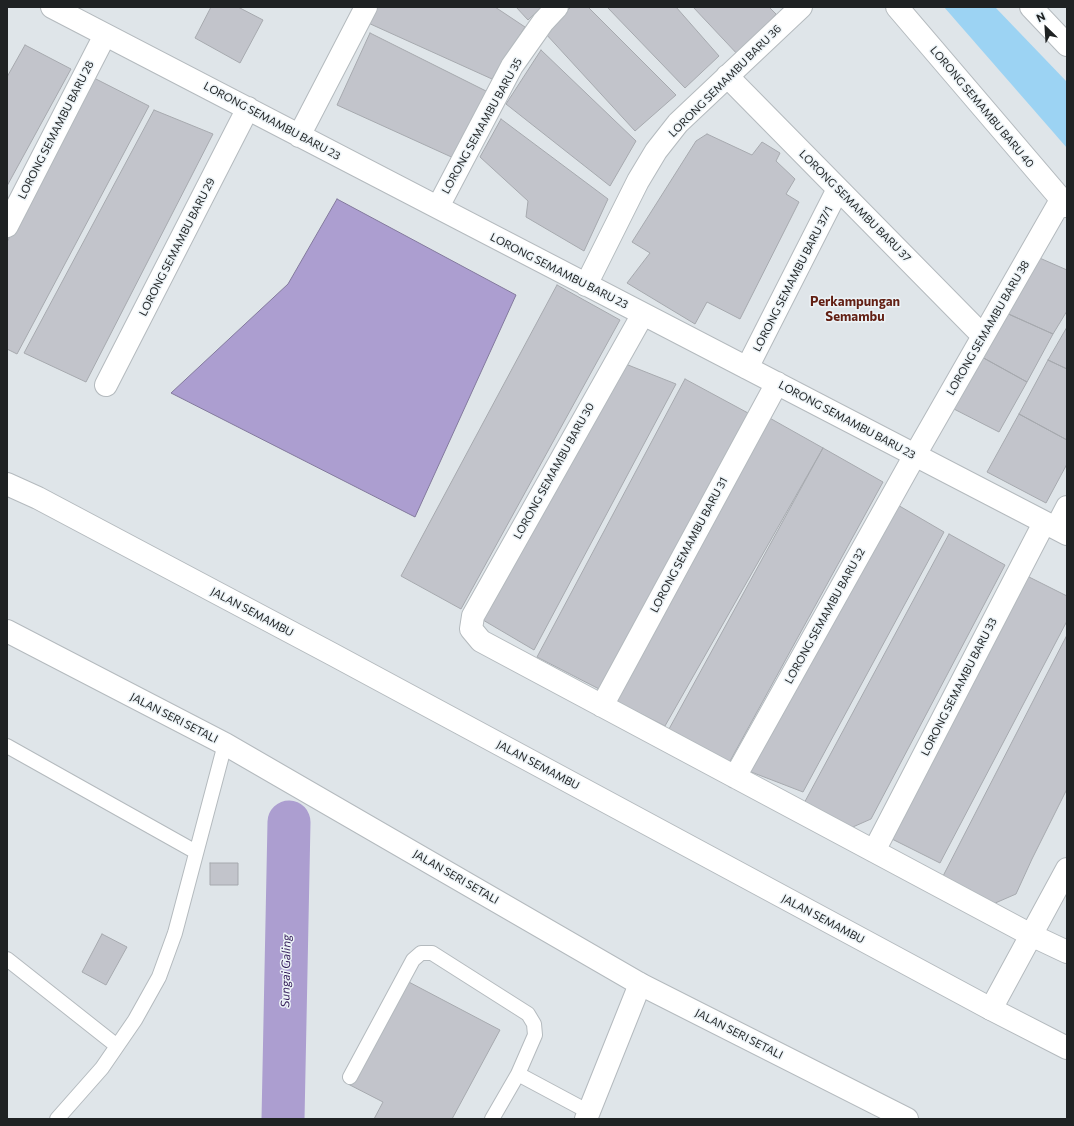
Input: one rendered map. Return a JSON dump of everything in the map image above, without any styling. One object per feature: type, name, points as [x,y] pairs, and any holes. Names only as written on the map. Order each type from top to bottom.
[{"type":"street","name":"LORONG SEMAMBU BARU 23","points":[[52,7],[1056,528]]},
{"type":"street","points":[[300,136],[366,7]]},
{"type":"street","name":"LORONG SEMAMBU BARU 35","points":[[438,207],[512,66],[543,22],[557,7]]},
{"type":"street","name":"LORONG SEMAMBU BARU 36","points":[[586,285],[638,181],[656,151],[678,123],[801,7]]},
{"type":"street","name":"LORONG SEMAMBU BARU 40","points":[[897,7],[1064,203]]},
{"type":"street","points":[[1030,7],[1067,44]]},
{"type":"street","name":"LORONG SEMAMBU BARU 28","points":[[7,226],[105,34]]},
{"type":"street","name":"LORONG SEMAMBU BARU 37","points":[[728,76],[983,336]]},
{"type":"street","name":"LORONG SEMAMBU BARU 29","points":[[106,384],[248,108]]},
{"type":"street","name":"LORONG SEMAMBU BARU 37/1","points":[[747,368],[838,189]]},
{"type":"street","name":"LORONG SEMAMBU BARU 38","points":[[915,455],[983,336],[1064,203]]},
{"type":"street","name":"LORONG SEMAMBU BARU 30","points":[[602,706],[481,641],[471,630],[473,616],[643,314]]},
{"type":"street","name":"LORONG SEMAMBU BARU 31","points":[[602,706],[777,383]]},
{"type":"street","name":"LORONG SEMAMBU BARU 32","points":[[735,777],[915,455]]},
{"type":"street","name":"JALAN SEMAMBU","points":[[7,484],[38,498],[318,646],[991,1009],[1067,1048]]},
{"type":"street","name":"LORONG SEMAMBU BARU 33","points":[[874,851],[1067,507]]},
{"type":"street","name":"JALAN SERI SETALI","points":[[7,631],[226,744],[640,984],[907,1119]]},
{"type":"street","points":[[602,706],[1031,935],[1067,952]]},
{"type":"street","points":[[991,1009],[1067,869]]},
{"type":"street","points":[[587,1115],[640,984]]},
{"type":"lane","points":[[57,1119],[102,1068],[135,1020],[159,977],[175,933],[226,744]]},
{"type":"lane","points":[[7,746],[196,852]]},
{"type":"lane","points":[[350,1077],[413,960],[422,953],[432,953],[528,1014],[534,1024],[535,1035],[518,1074],[492,1119]]},
{"type":"lane","points":[[7,958],[117,1046]]},
{"type":"lane","points":[[518,1074],[587,1115]]},
{"type":"shaded area","points":[[944,7],[995,7],[1067,82],[1067,148]]},
{"type":"shaded area","points":[[337,199],[516,295],[415,517],[171,393],[288,284]]},
{"type":"building","points":[[211,7],[238,7],[263,20],[240,63],[195,38]]},
{"type":"building","points":[[375,7],[495,7],[525,27],[492,79],[366,22]]},
{"type":"building","points":[[516,7],[542,7],[528,20]]},
{"type":"building","points":[[571,7],[588,7],[676,95],[635,131],[545,33]]},
{"type":"building","points":[[607,7],[676,7],[719,56],[685,88]]},
{"type":"building","points":[[693,7],[769,7],[776,14],[740,57]]},
{"type":"building","points":[[370,33],[488,92],[458,160],[337,105]]},
{"type":"building","points":[[25,45],[71,69],[7,186],[7,77]]},
{"type":"building","points":[[541,50],[636,141],[610,186],[506,104]]},
{"type":"building","points":[[92,77],[149,106],[17,354],[7,349],[7,242]]},
{"type":"building","points":[[154,110],[213,134],[86,382],[24,353]]},
{"type":"building","points":[[501,119],[608,199],[584,251],[526,217],[528,201],[480,157]]},
{"type":"building","points":[[707,134],[752,155],[762,142],[780,153],[776,161],[795,179],[786,194],[799,202],[740,319],[707,302],[695,324],[627,283],[650,253],[632,242],[696,141]]},
{"type":"building","points":[[1035,256],[1067,270],[1067,311],[1053,334],[1004,312]]},
{"type":"building","points":[[557,285],[620,320],[461,609],[401,576]]},
{"type":"building","points":[[1004,312],[1053,334],[1027,382],[980,356]]},
{"type":"building","points":[[1067,327],[1067,369],[1048,360]]},
{"type":"building","points":[[980,356],[1027,382],[999,432],[950,407]]},
{"type":"building","points":[[1048,360],[1067,369],[1067,440],[1019,414]]},
{"type":"building","points":[[623,363],[676,384],[534,650],[483,620]]},
{"type":"building","points":[[685,379],[748,413],[601,690],[537,657]]},
{"type":"building","points":[[1019,414],[1067,440],[1067,464],[1046,503],[987,472]]},
{"type":"building","points":[[766,416],[823,448],[665,726],[613,700]]},
{"type":"building","points":[[823,448],[883,482],[729,763],[669,729]]},
{"type":"building","points":[[896,504],[944,532],[803,792],[746,770]]},
{"type":"building","points":[[949,534],[1005,565],[871,819],[846,830],[802,807]]},
{"type":"building","points":[[1025,575],[1067,596],[1067,621],[940,863],[888,837]]},
{"type":"building","points":[[1067,635],[1067,789],[1016,894],[993,904],[942,878]]},
{"type":"building","points":[[210,863],[238,863],[238,885],[210,885]]},
{"type":"building","points":[[102,934],[127,947],[106,985],[82,972]]},
{"type":"building","points":[[405,980],[500,1030],[452,1119],[374,1119],[383,1102],[348,1084]]},
{"type":"waterway","name":"Sungai Galing","points":[[283,1119],[289,822]]},
{"type":"district","name":"Perkampungan Semambu","points":[[855,310]]}]
